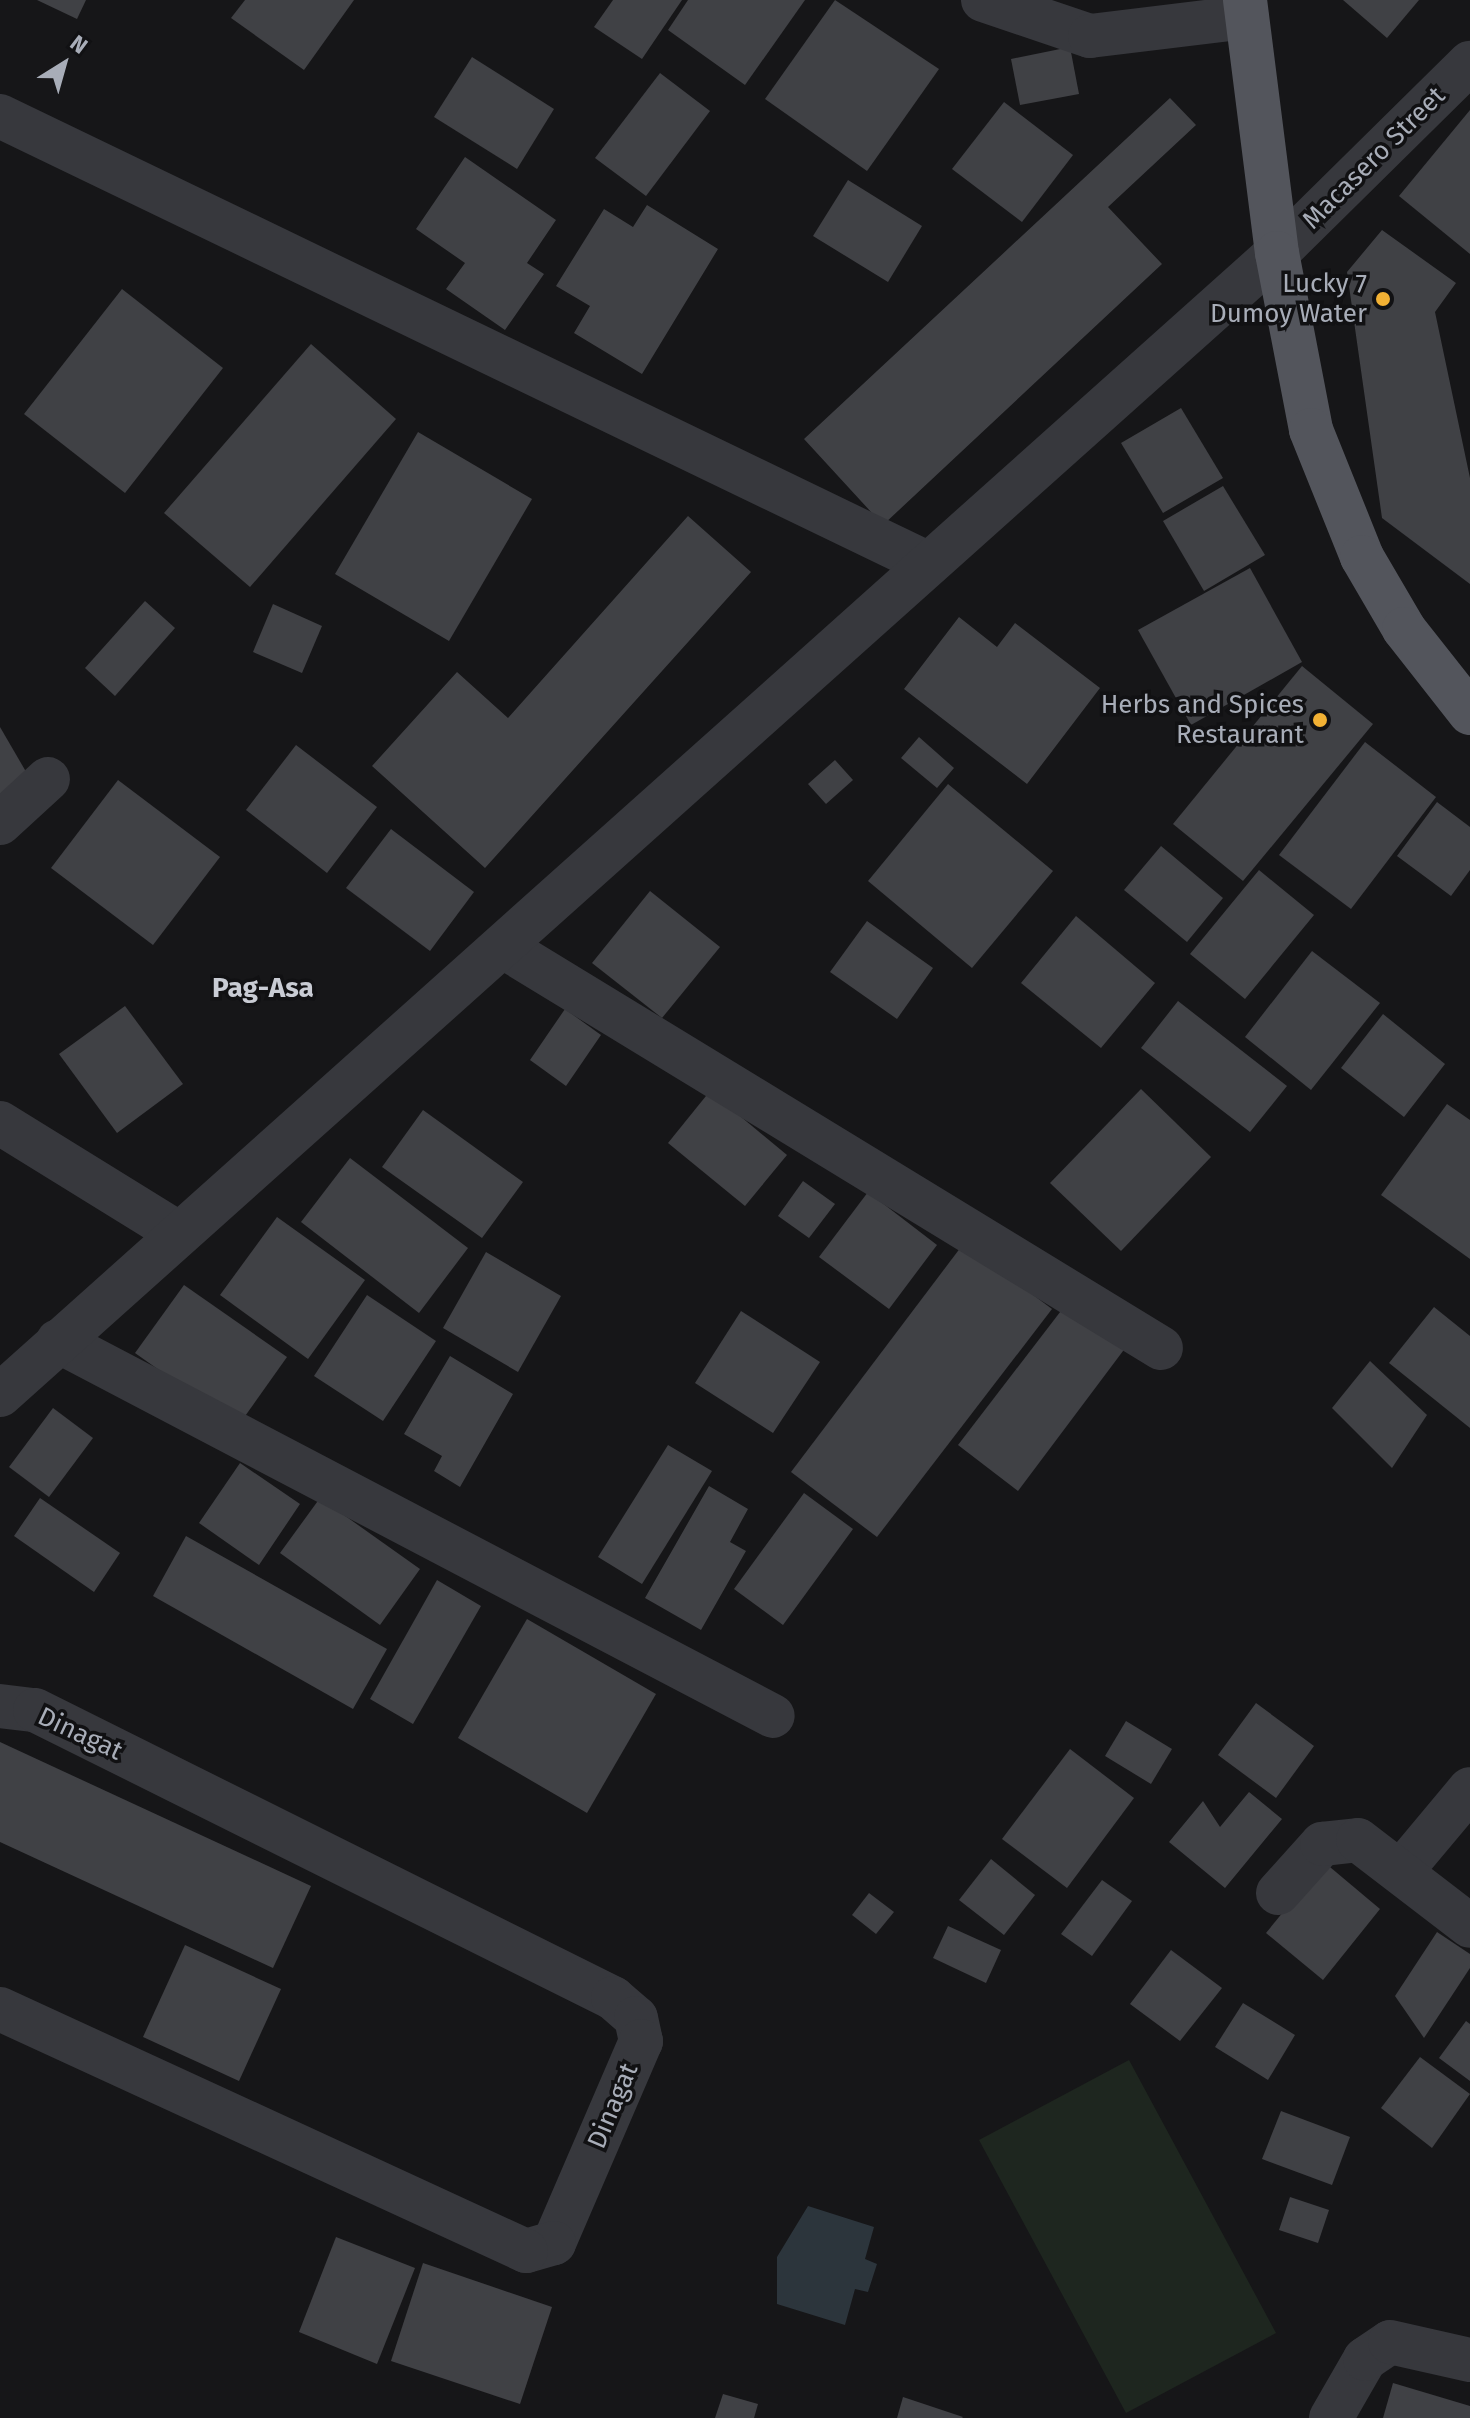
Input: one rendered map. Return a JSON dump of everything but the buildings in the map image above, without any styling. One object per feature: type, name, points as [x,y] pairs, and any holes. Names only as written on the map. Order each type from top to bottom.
[{"type":"main road","points":[[1246,9],[1295,368],[1335,498],[1404,629],[1470,713]]},
{"type":"street","points":[[983,0],[1090,36],[1246,9]]},
{"type":"street","name":"Macasero Street","points":[[6,1383],[507,949],[929,564],[1277,253],[1470,63]]},
{"type":"street","points":[[0,116],[929,564]]},
{"type":"street","points":[[0,823],[48,779]]},
{"type":"street","points":[[507,949],[1161,1348]]},
{"type":"street","points":[[0,1123],[180,1234]]},
{"type":"street","points":[[58,1341],[773,1716]]},
{"type":"street","name":"Dinagat","points":[[0,1706],[35,1710],[613,1998],[636,2018],[641,2041],[554,2243],[526,2251],[0,2009]]},
{"type":"street","points":[[1403,1869],[1470,1789]]},
{"type":"street","points":[[1278,1893],[1303,1858],[1333,1839],[1358,1840],[1403,1869],[1470,1926]]},
{"type":"street","points":[[1331,2418],[1365,2359],[1390,2342],[1408,2341],[1470,2360]]},
{"type":"shaded area","points":[[1129,2060],[1276,2333],[1126,2413],[979,2140]]},
{"type":"shaded area","points":[[808,2206],[874,2227],[865,2259],[877,2264],[868,2292],[855,2289],[845,2325],[777,2304],[777,2257]]},
{"type":"place","name":"Lucky 7 Dumoy Water","points":[[1383,299]]},
{"type":"place","name":"Herbs and Spices Restaurant","points":[[1320,720]]},
{"type":"district","name":"Pag-Asa","points":[[263,988]]}]
